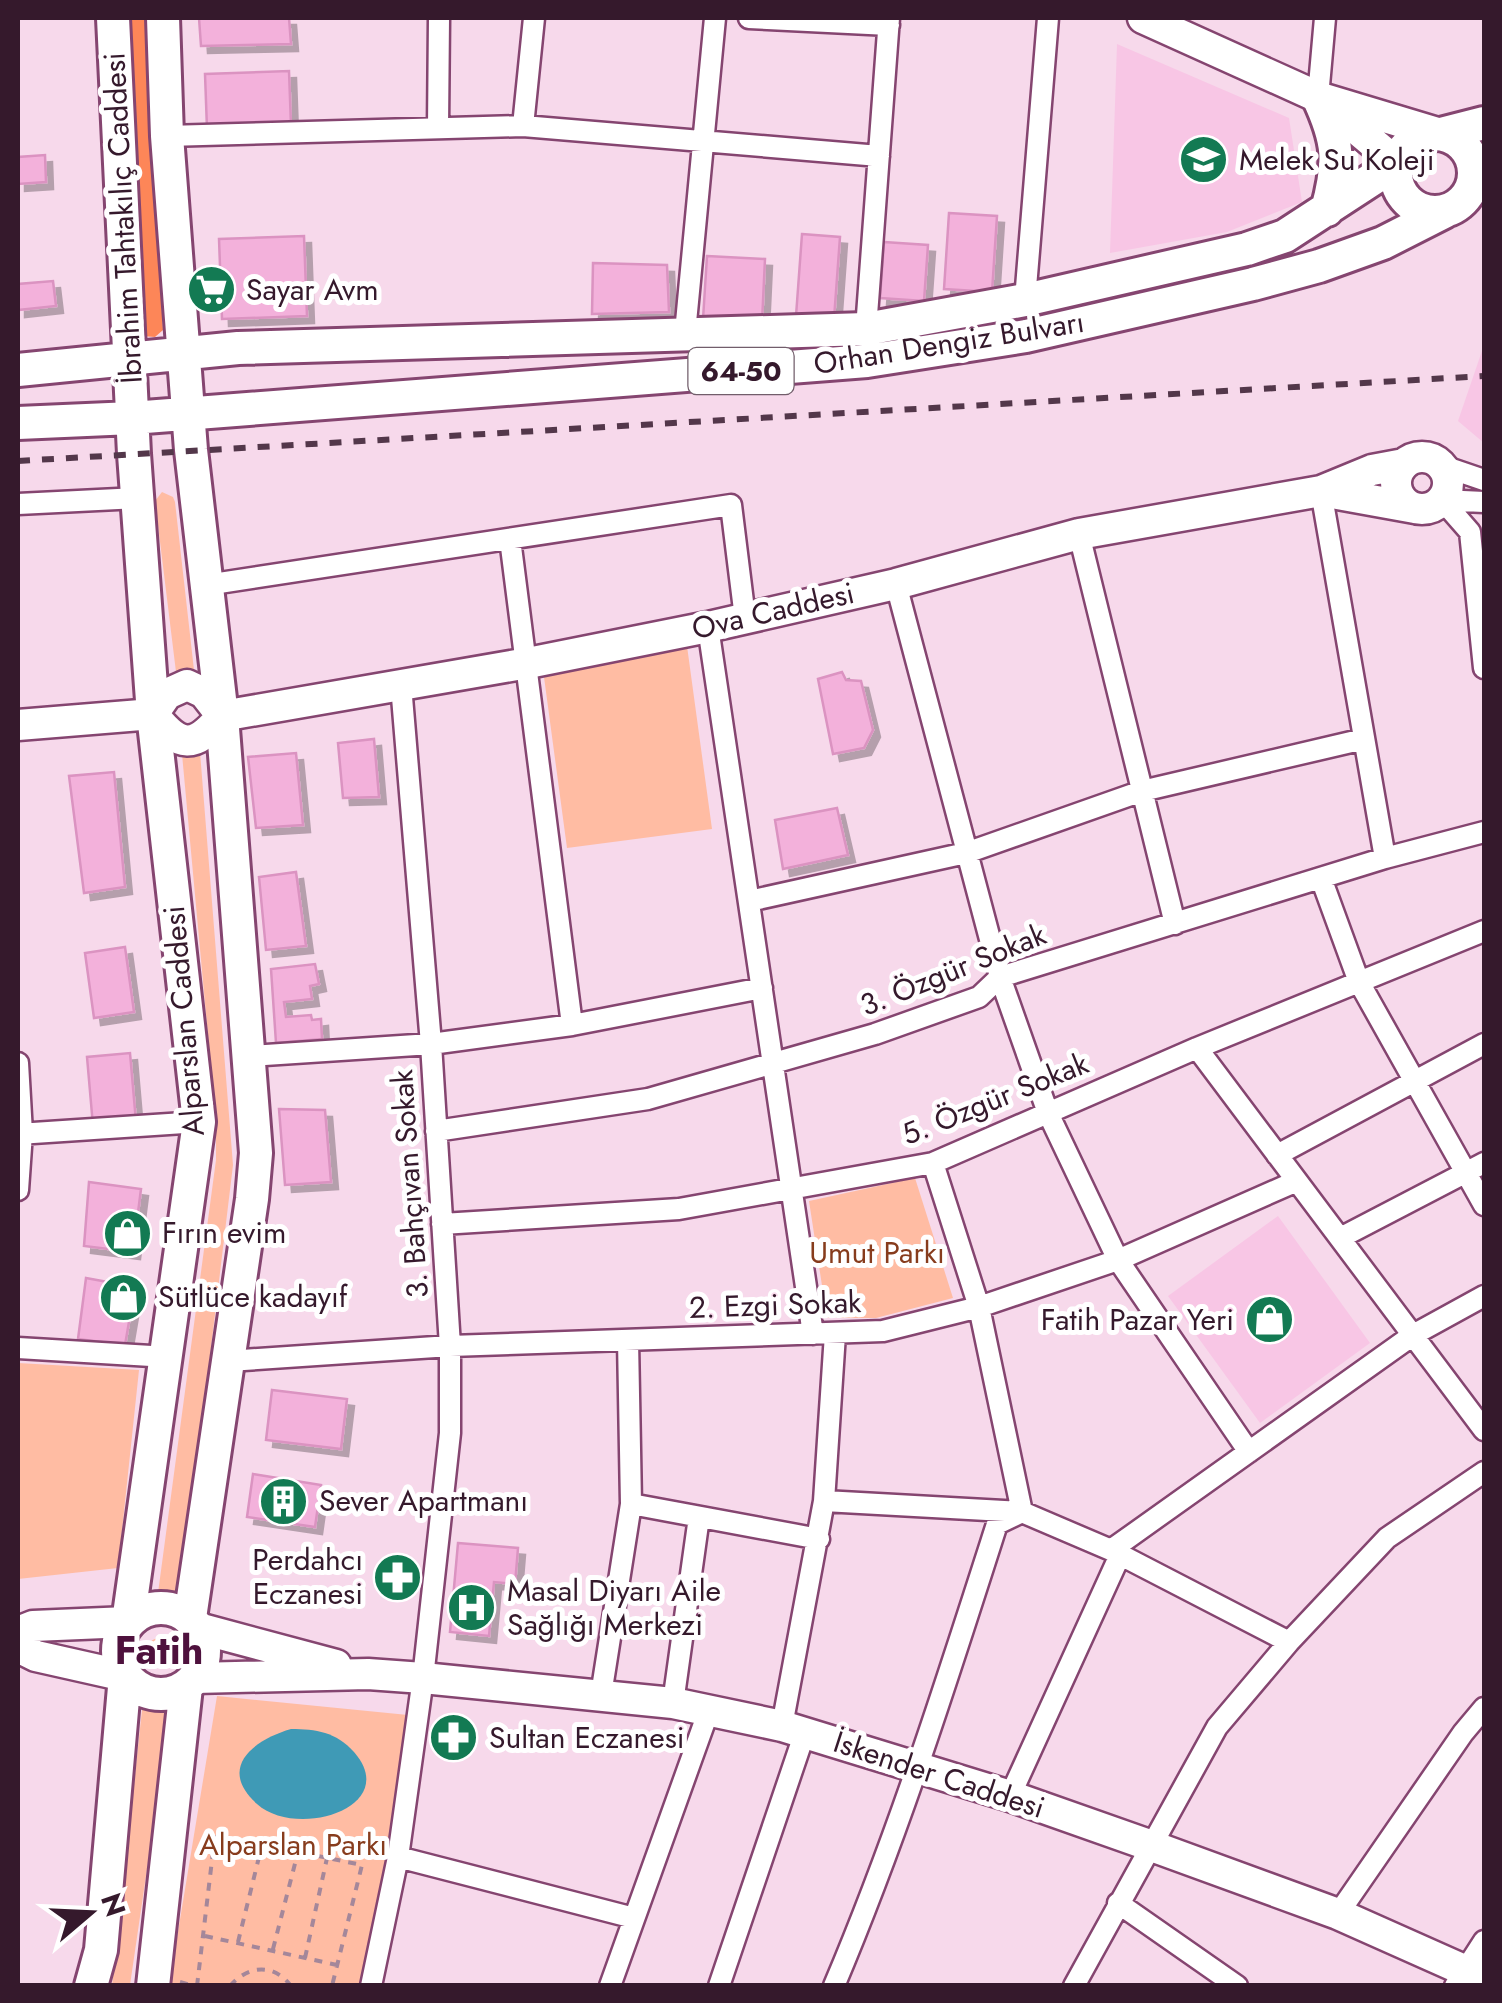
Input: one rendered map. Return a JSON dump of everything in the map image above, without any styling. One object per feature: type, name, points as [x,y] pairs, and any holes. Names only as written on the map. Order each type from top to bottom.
[{"type":"main road","name":"İbrahim Tahtakılıç Caddesi","points":[[114,18],[132,418]]},
{"type":"main road","name":"İbrahim Tahtakılıç Caddesi","points":[[163,18],[167,136],[189,413]]},
{"type":"main road","points":[[1318,97],[1337,148],[1327,210]]},
{"type":"main road","name":"Orhan Dengiz Bulvarı","points":[[18,370],[238,348],[866,329],[1025,300],[1248,249],[1285,236],[1327,210],[1397,163],[1409,144],[1429,134],[1484,123]]},
{"type":"main road","points":[[1397,163],[1399,190],[1407,200],[1430,212],[1464,201],[1474,179],[1470,155],[1462,145],[1440,134]]},
{"type":"main road","name":"Orhan Dengiz Bulvarı","points":[[18,423],[132,418],[867,362],[1008,339],[1319,266],[1383,243],[1464,201]]},
{"type":"main road","name":"Alparslan Caddesi","points":[[153,1986],[191,1682],[204,1654],[194,1623],[256,1152],[222,716],[189,413]]},
{"type":"main road","name":"Alparslan Caddesi","points":[[91,1986],[101,1950],[125,1676],[118,1663],[117,1648],[128,1622],[199,1122],[153,714],[132,418]]},
{"type":"main road","points":[[128,1622],[152,1608],[166,1608],[194,1623]]},
{"type":"main road","points":[[125,1676],[147,1693],[161,1695],[191,1682]]},
{"type":"street","points":[[438,126],[439,18]]},
{"type":"street","points":[[523,126],[534,18]]},
{"type":"street","points":[[684,334],[715,18]]},
{"type":"street","points":[[749,18],[889,21],[866,329]]},
{"type":"street","points":[[1025,300],[1048,18]]},
{"type":"street","points":[[1143,18],[1179,26],[1318,97],[1440,134]]},
{"type":"street","points":[[1318,97],[1325,18]]},
{"type":"street","points":[[1318,97],[1397,163]]},
{"type":"street","points":[[167,136],[523,126],[879,156]]},
{"type":"street","points":[[1321,491],[1372,470],[1420,457],[1484,480]]},
{"type":"street","points":[[1404,464],[1396,486],[1402,500],[1429,504],[1470,532],[1484,668]]},
{"type":"street","points":[[1429,504],[1448,482],[1440,465]]},
{"type":"street","points":[[1321,491],[1429,504],[1484,502]]},
{"type":"street","points":[[1321,491],[1385,858]]},
{"type":"street","name":"Ova Caddesi","points":[[153,714],[170,737],[190,742],[206,735],[222,716],[708,627],[896,584],[1078,534],[1321,491]]},
{"type":"street","points":[[18,504],[138,498]]},
{"type":"street","points":[[206,585],[731,506],[746,618]]},
{"type":"street","points":[[1078,534],[1175,924]]},
{"type":"street","points":[[510,539],[572,1026]]},
{"type":"street","points":[[896,584],[1000,977],[1048,1113],[1118,1260],[1249,1452]]},
{"type":"street","points":[[708,627],[813,1334]]},
{"type":"street","points":[[18,725],[153,714],[168,694],[187,685],[204,692],[222,716]]},
{"type":"street","name":"3. Bahçıvan Sokak","points":[[371,1986],[398,1857],[423,1678],[450,1433],[450,1346],[431,1044],[401,685]]},
{"type":"street","points":[[749,901],[966,853],[1142,791],[1364,740]]},
{"type":"street","name":"3. Özgür Sokak","points":[[436,1132],[648,1099],[773,1064],[979,998],[1000,977],[1385,858],[1484,832]]},
{"type":"street","points":[[1321,878],[1360,982],[1484,1205]]},
{"type":"street","name":"5. Özgür Sokak","points":[[442,1224],[679,1209],[933,1162],[1196,1048],[1484,931]]},
{"type":"street","points":[[249,1056],[431,1044],[572,1026],[762,988]]},
{"type":"street","points":[[1277,1155],[1484,1044]]},
{"type":"street","points":[[1196,1048],[1484,1430]]},
{"type":"street","points":[[18,1063],[18,1190]]},
{"type":"street","points":[[20,1133],[199,1122]]},
{"type":"street","points":[[933,1162],[979,1307],[1022,1512]]},
{"type":"street","points":[[1340,1238],[1484,1163]]},
{"type":"street","name":"2. Ezgi Sokak","points":[[228,1361],[450,1346],[883,1332],[979,1307],[1118,1260],[1297,1181]]},
{"type":"street","points":[[1010,1796],[1116,1553],[1413,1335],[1481,1304]]},
{"type":"street","points":[[720,1986],[793,1729],[824,1502],[835,1334]]},
{"type":"street","points":[[600,1695],[630,1504],[628,1340]]},
{"type":"street","points":[[18,1348],[168,1357]]},
{"type":"street","points":[[1074,1986],[1217,1726],[1387,1538],[1484,1472]]},
{"type":"street","points":[[824,1502],[1022,1512],[1116,1553],[1289,1642]]},
{"type":"street","points":[[630,1504],[818,1539]]},
{"type":"street","points":[[834,1986],[919,1767],[997,1524],[1022,1512]]},
{"type":"street","points":[[674,1703],[699,1517]]},
{"type":"street","points":[[18,1632],[33,1626],[128,1622]]},
{"type":"street","points":[[194,1623],[368,1674]]},
{"type":"street","points":[[18,1647],[36,1656],[125,1676]]},
{"type":"street","points":[[191,1682],[368,1674]]},
{"type":"street","name":"İskender Caddesi","points":[[368,1674],[674,1703],[793,1729],[1010,1796],[1338,1914],[1468,1978]]},
{"type":"street","points":[[1338,1914],[1484,1708]]},
{"type":"street","points":[[610,1986],[710,1710]]},
{"type":"street","points":[[398,1857],[634,1918]]},
{"type":"street","points":[[1118,1903],[1237,1986]]},
{"type":"street","points":[[1468,1978],[1484,1941]]},
{"type":"path","points":[[198,1986],[215,1835],[362,1865],[332,1986]]},
{"type":"path","points":[[238,1943],[262,1844]]},
{"type":"path","points":[[272,1951],[298,1852]]},
{"type":"path","points":[[305,1958],[326,1858]]},
{"type":"path","points":[[205,1936],[337,1965]]},
{"type":"path","points":[[230,1986],[239,1976],[262,1968],[275,1971],[291,1986]]},
{"type":"shaded area","points":[[125,18],[145,18],[163,330],[155,337],[141,336]]},
{"type":"shaded area","name":"Melek Su Koleji","points":[[1117,44],[1289,118],[1302,202],[1227,232],[1110,253]]},
{"type":"shaded area","points":[[1484,345],[1484,443],[1458,421]]},
{"type":"shaded area","name":"Fatih Pazar Yeri","points":[[1278,1216],[1370,1343],[1260,1423],[1168,1296]]},
{"type":"green space","points":[[162,492],[175,502],[194,670],[176,672],[155,501]]},
{"type":"green space","points":[[687,646],[712,829],[567,848],[544,677]]},
{"type":"green space","points":[[200,752],[233,1165],[181,1596],[158,1593],[216,1160],[216,1122],[182,754]]},
{"type":"green space","name":"Umut Parkı","points":[[915,1178],[953,1298],[876,1318],[827,1318],[809,1201]]},
{"type":"green space","points":[[18,1363],[139,1370],[118,1568],[18,1579]]},
{"type":"green space","points":[[160,1638],[170,1642],[174,1652],[170,1662],[160,1666],[150,1662],[146,1652],[150,1642]]},
{"type":"green space","name":"Alparslan Parkı","points":[[217,1696],[408,1715],[391,1868],[360,1985],[169,1986]]},
{"type":"green space","points":[[143,1701],[171,1705],[130,1985],[112,1986]]},
{"type":"water","points":[[291,1729],[325,1733],[354,1752],[365,1772],[365,1788],[355,1802],[318,1818],[296,1819],[275,1814],[257,1804],[245,1791],[240,1767],[245,1757],[264,1740]]},
{"type":"building","points":[[199,18],[289,18],[291,44],[201,46]]},
{"type":"building","points":[[289,71],[291,126],[207,129],[205,74]]},
{"type":"building","points":[[45,155],[46,182],[18,184],[18,157]]},
{"type":"building","points":[[949,213],[997,216],[992,292],[944,289]]},
{"type":"building","points":[[802,234],[840,237],[834,319],[796,316]]},
{"type":"building","points":[[304,236],[307,316],[222,319],[219,239]]},
{"type":"building","points":[[884,242],[928,245],[924,301],[880,298]]},
{"type":"building","points":[[707,256],[765,259],[762,322],[703,319]]},
{"type":"building","points":[[593,263],[667,265],[669,312],[592,314]]},
{"type":"building","points":[[53,281],[56,306],[18,310],[18,284]]},
{"type":"building","points":[[842,672],[846,680],[861,681],[873,730],[864,748],[833,754],[818,679]]},
{"type":"building","points":[[374,739],[379,797],[343,798],[338,743]]},
{"type":"building","points":[[296,753],[303,825],[256,828],[248,757]]},
{"type":"building","points":[[114,772],[125,887],[84,893],[69,776]]},
{"type":"building","points":[[837,808],[848,855],[783,869],[775,820]]},
{"type":"building","points":[[296,872],[306,946],[266,950],[259,877]]},
{"type":"building","points":[[125,947],[134,1012],[94,1018],[85,953]]},
{"type":"building","points":[[315,964],[319,984],[310,986],[312,999],[284,1002],[286,1017],[311,1015],[312,1020],[321,1019],[322,1039],[276,1043],[271,969]]},
{"type":"building","points":[[130,1053],[136,1122],[93,1126],[87,1057]]},
{"type":"building","points":[[279,1109],[325,1110],[331,1182],[285,1185]]},
{"type":"building","points":[[89,1182],[141,1189],[133,1252],[84,1246]]},
{"type":"building","points":[[86,1278],[135,1287],[125,1345],[78,1339]]},
{"type":"building","points":[[272,1390],[347,1399],[341,1449],[266,1440]]},
{"type":"building","name":"Sever Apartmanı","points":[[253,1474],[321,1485],[315,1527],[247,1517]]},
{"type":"building","name":"Masal Diyarı Aile Sağlığı Merkezi","points":[[458,1543],[518,1548],[515,1584],[494,1582],[489,1636],[450,1632]]},
{"type":"railway","points":[[18,461],[1484,376]]},
{"type":"place","name":"Melek Su Koleji","points":[[1204,160]]},
{"type":"place","name":"Sayar Avm","points":[[211,290]]},
{"type":"place","name":"Fırın evim","points":[[127,1233]]},
{"type":"place","name":"Sütlüce kadayıf","points":[[123,1297]]},
{"type":"place","name":"Fatih Pazar Yeri","points":[[1269,1320]]},
{"type":"place","name":"Sever Apartmanı","points":[[284,1501]]},
{"type":"place","name":"Perdahcı Eczanesi","points":[[398,1577]]},
{"type":"place","name":"Masal Diyarı Aile Sağlığı Merkezi","points":[[472,1608]]},
{"type":"place","name":"Sultan Eczanesi","points":[[454,1738]]},
{"type":"district","name":"Fatih","points":[[159,1650]]}]
